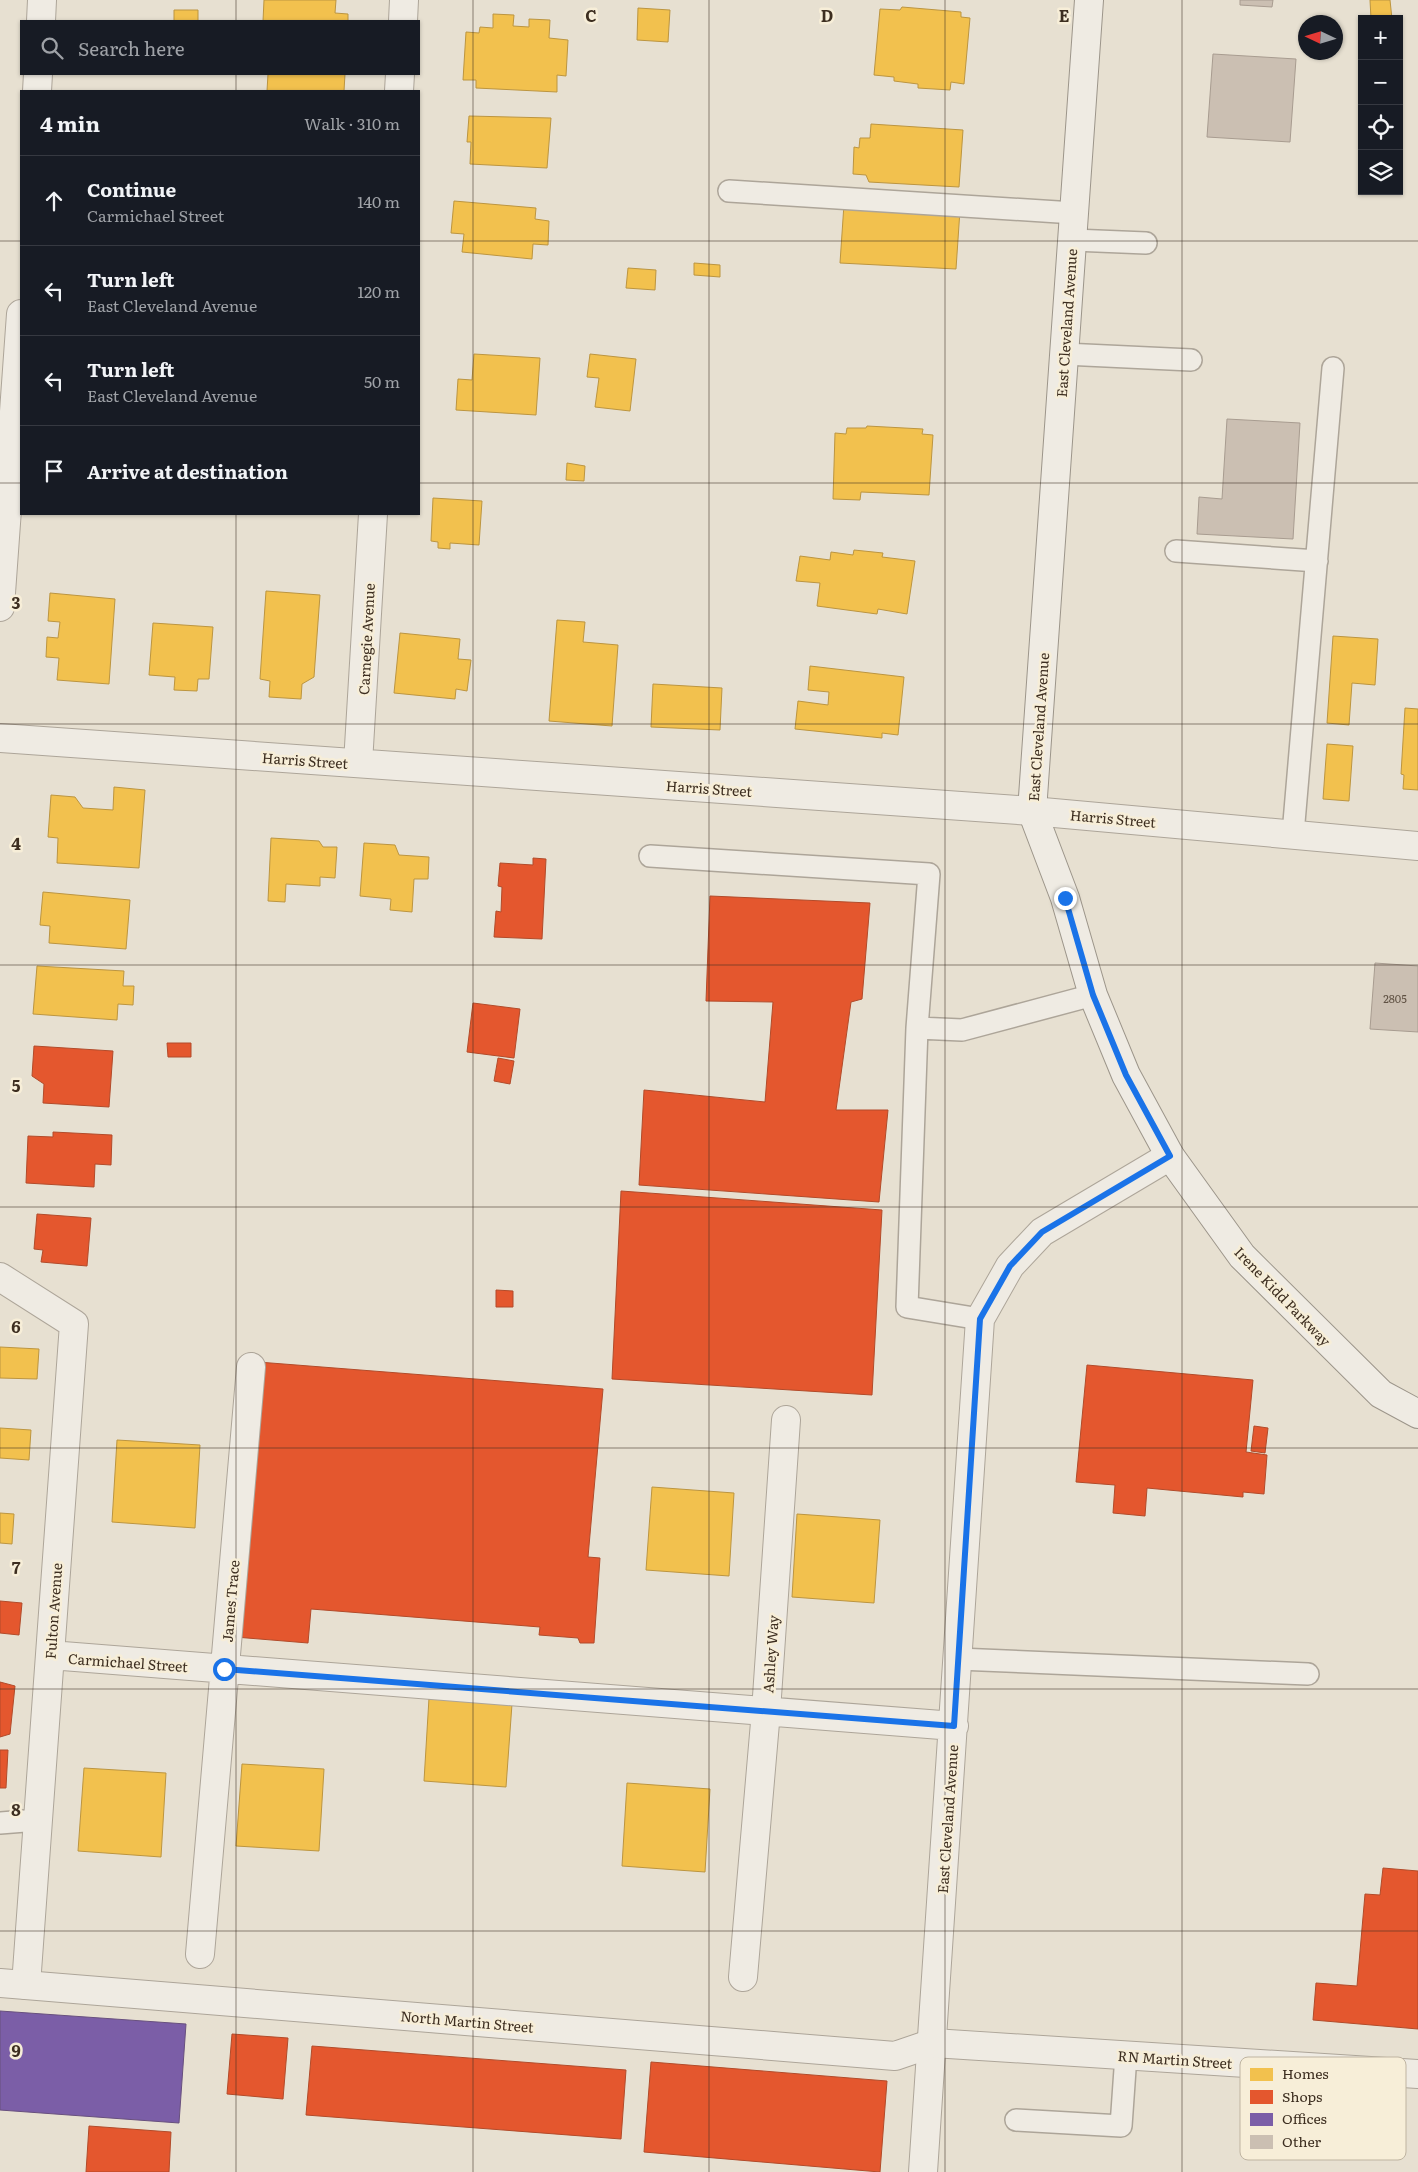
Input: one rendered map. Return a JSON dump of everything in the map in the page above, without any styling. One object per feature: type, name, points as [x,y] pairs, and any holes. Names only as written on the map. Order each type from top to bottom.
[{"type":"street","points":[[41,20],[42,0]]},
{"type":"street","points":[[403,20],[404,0]]},
{"type":"street","name":"East Cleveland Avenue","points":[[923,2172],[980,1319],[1010,1266],[1042,1232],[1170,1156],[1126,1075],[1093,995],[1065,898],[1032,811],[1089,0]]},
{"type":"street","points":[[36,90],[38,75]]},
{"type":"street","points":[[399,90],[400,75]]},
{"type":"street","points":[[0,606],[20,328]]},
{"type":"street","name":"Carnegie Avenue","points":[[358,763],[373,515]]},
{"type":"street","name":"Harris Street","points":[[0,738],[1032,811],[1418,846]]},
{"type":"street","name":"Irene Kidd Parkway","points":[[1170,1156],[1242,1256],[1381,1394],[1418,1414]]},
{"type":"street","name":"Fulton Avenue","points":[[0,1277],[74,1324],[38,1820],[13,1984]]},
{"type":"street","name":"James Trace","points":[[200,1954],[251,1367]]},
{"type":"street","name":"Ashley Way","points":[[743,1977],[766,1711],[786,1420]]},
{"type":"street","name":"Carmichael Street","points":[[50,1656],[954,1726]]},
{"type":"street","name":"North Martin Street","points":[[13,1984],[895,2056],[933,2043]]},
{"type":"street","name":"RN Martin Street","points":[[933,2043],[1240,2062]]},
{"type":"lane","points":[[729,191],[1074,213]]},
{"type":"lane","points":[[1072,240],[1146,243]]},
{"type":"lane","points":[[1064,354],[1191,360]]},
{"type":"lane","points":[[1293,834],[1333,368]]},
{"type":"lane","points":[[1176,551],[1317,561]]},
{"type":"lane","points":[[650,856],[929,874],[917,1028],[907,1307],[980,1319]]},
{"type":"lane","points":[[917,1028],[962,1030],[1093,995]]},
{"type":"lane","points":[[958,1658],[1308,1674]]},
{"type":"lane","points":[[0,1823],[38,1820]]},
{"type":"lane","points":[[1016,2120],[1121,2126],[1126,2055]]},
{"type":"building: Homes","points":[[264,0],[336,0],[335,13],[348,14],[348,20],[263,20]]},
{"type":"building: Homes","points":[[1370,0],[1390,0],[1392,15],[1371,15]]},
{"type":"building: Homes","points":[[902,7],[961,12],[961,17],[970,18],[964,84],[951,82],[950,90],[918,88],[918,84],[894,81],[894,77],[874,75],[880,9],[900,10]]},
{"type":"building: Homes","points":[[638,8],[670,10],[668,42],[637,40]]},
{"type":"building: Homes","points":[[174,10],[198,10],[198,20],[174,20]]},
{"type":"building: Homes","points":[[493,14],[514,15],[513,26],[529,27],[529,19],[550,20],[549,38],[568,40],[566,76],[557,75],[557,92],[476,88],[476,80],[463,80],[466,32],[479,33],[480,27],[493,28]]},
{"type":"building: Homes","points":[[268,75],[345,75],[344,90],[267,90]]},
{"type":"building: Homes","points":[[469,116],[551,118],[547,168],[470,164],[471,142],[467,142]]},
{"type":"building: Homes","points":[[871,124],[963,130],[959,187],[869,182],[866,175],[853,174],[854,147],[859,148],[860,138],[870,138]]},
{"type":"building: Homes","points":[[454,201],[536,208],[535,219],[549,221],[548,245],[533,244],[532,259],[462,252],[464,234],[451,233]]},
{"type":"building: Homes","points":[[844,204],[960,210],[956,269],[840,263]]},
{"type":"building: Homes","points":[[694,263],[720,265],[720,277],[694,275]]},
{"type":"building: Homes","points":[[628,268],[656,270],[655,290],[626,288]]},
{"type":"building: Homes","points":[[474,354],[540,358],[536,415],[456,410],[458,379],[472,380]]},
{"type":"building: Homes","points":[[590,354],[636,359],[630,411],[595,407],[599,378],[587,377]]},
{"type":"building: Homes","points":[[867,426],[923,429],[922,434],[933,435],[929,495],[861,492],[860,500],[833,499],[835,433],[846,434],[847,428],[866,428]]},
{"type":"building: Homes","points":[[567,463],[585,466],[584,481],[566,480]]},
{"type":"building: Homes","points":[[433,498],[482,501],[479,545],[450,543],[450,549],[438,548],[438,542],[431,541]]},
{"type":"building: Homes","points":[[854,550],[883,553],[882,557],[915,561],[907,614],[878,609],[877,614],[817,606],[820,583],[796,581],[800,556],[830,560],[831,552],[853,555]]},
{"type":"building: Homes","points":[[266,591],[320,595],[314,677],[302,684],[301,699],[269,697],[270,681],[260,679]]},
{"type":"building: Homes","points":[[50,593],[115,599],[109,684],[57,680],[59,658],[46,657],[47,637],[58,638],[60,622],[48,621]]},
{"type":"building: Homes","points":[[557,620],[585,622],[583,642],[618,645],[612,726],[549,721]]},
{"type":"building: Homes","points":[[153,623],[213,627],[209,679],[198,679],[197,691],[174,690],[175,677],[149,675]]},
{"type":"building: Homes","points":[[400,633],[460,639],[458,659],[471,660],[467,691],[456,689],[455,699],[394,693]]},
{"type":"building: Homes","points":[[1333,636],[1378,639],[1375,685],[1352,683],[1349,725],[1327,723]]},
{"type":"building: Homes","points":[[810,666],[904,677],[898,735],[882,733],[882,738],[795,729],[798,701],[828,705],[829,692],[808,690]]},
{"type":"building: Homes","points":[[653,684],[722,688],[720,730],[651,727]]},
{"type":"building: Homes","points":[[1405,708],[1418,709],[1418,790],[1403,789],[1404,775],[1401,774]]},
{"type":"building: Homes","points":[[1327,744],[1353,746],[1349,801],[1323,799]]},
{"type":"building: Homes","points":[[114,787],[145,790],[139,868],[57,863],[58,838],[48,837],[51,795],[75,797],[83,808],[113,810]]},
{"type":"building: Homes","points":[[271,838],[319,841],[323,847],[337,847],[335,878],[320,877],[320,886],[286,884],[285,902],[268,901]]},
{"type":"building: Homes","points":[[364,843],[395,845],[399,855],[429,857],[428,879],[414,879],[412,912],[390,910],[391,899],[360,896]]},
{"type":"building: Homes","points":[[43,892],[130,900],[126,949],[49,943],[50,926],[40,925]]},
{"type":"building: Homes","points":[[37,966],[124,971],[123,986],[134,986],[133,1005],[118,1004],[117,1020],[33,1014]]},
{"type":"building: Homes","points":[[0,1347],[39,1349],[37,1379],[0,1378]]},
{"type":"building: Homes","points":[[0,1428],[31,1430],[29,1460],[0,1458]]},
{"type":"building: Homes","points":[[117,1440],[200,1445],[195,1528],[112,1522]]},
{"type":"building: Homes","points":[[652,1487],[734,1493],[729,1576],[646,1570]]},
{"type":"building: Homes","points":[[0,1513],[14,1514],[12,1544],[0,1543]]},
{"type":"building: Homes","points":[[797,1514],[880,1520],[874,1603],[792,1597]]},
{"type":"building: Homes","points":[[429,1698],[512,1704],[506,1787],[424,1781]]},
{"type":"building: Homes","points":[[242,1764],[324,1769],[319,1851],[236,1846]]},
{"type":"building: Homes","points":[[84,1768],[166,1773],[161,1857],[78,1851]]},
{"type":"building: Homes","points":[[627,1783],[710,1789],[705,1872],[622,1866]]},
{"type":"building: Shops","points":[[533,858],[546,859],[542,939],[494,937],[496,911],[501,912],[502,887],[498,886],[500,863],[533,865]]},
{"type":"building: Shops","points":[[710,896],[870,903],[862,999],[851,1002],[836,1110],[888,1110],[879,1202],[639,1185],[644,1090],[765,1102],[773,1002],[706,1001]]},
{"type":"building: Shops","points":[[473,1003],[520,1009],[514,1058],[467,1052]]},
{"type":"building: Shops","points":[[167,1043],[191,1043],[191,1057],[168,1057]]},
{"type":"building: Shops","points":[[34,1046],[113,1051],[109,1107],[43,1103],[44,1084],[32,1076]]},
{"type":"building: Shops","points":[[498,1058],[514,1061],[510,1084],[494,1081]]},
{"type":"building: Shops","points":[[53,1132],[112,1135],[111,1165],[95,1164],[94,1187],[26,1183],[28,1136],[53,1137]]},
{"type":"building: Shops","points":[[621,1191],[882,1210],[872,1395],[612,1379]]},
{"type":"building: Shops","points":[[37,1214],[91,1218],[87,1266],[41,1262],[43,1250],[34,1249]]},
{"type":"building: Shops","points":[[496,1290],[513,1291],[513,1307],[496,1307]]},
{"type":"building: Shops","points":[[258,1362],[603,1389],[588,1557],[600,1558],[594,1643],[580,1643],[578,1638],[539,1635],[540,1627],[311,1609],[308,1643],[235,1637]]},
{"type":"building: Shops","points":[[1087,1365],[1253,1380],[1246,1452],[1267,1455],[1264,1494],[1243,1492],[1243,1497],[1147,1488],[1145,1516],[1113,1513],[1115,1485],[1076,1482]]},
{"type":"building: Shops","points":[[1254,1426],[1268,1428],[1265,1453],[1251,1451]]},
{"type":"building: Shops","points":[[0,1601],[22,1603],[19,1635],[0,1633]]},
{"type":"building: Shops","points":[[0,1682],[15,1686],[10,1734],[0,1737]]},
{"type":"building: Shops","points":[[0,1750],[8,1750],[6,1788],[0,1788]]},
{"type":"building: Shops","points":[[1383,1868],[1418,1871],[1418,2029],[1313,2020],[1316,1983],[1357,1986],[1365,1894],[1380,1895]]},
{"type":"building: Shops","points":[[232,2034],[288,2038],[283,2099],[227,2094]]},
{"type":"building: Shops","points":[[312,2046],[626,2070],[621,2139],[306,2115]]},
{"type":"building: Shops","points":[[651,2062],[887,2081],[880,2172],[644,2152]]},
{"type":"building: Shops","points":[[89,2126],[171,2132],[169,2172],[86,2172]]},
{"type":"building: Offices","points":[[0,2011],[186,2024],[179,2123],[0,2110]]},
{"type":"building: Other","points":[[1240,0],[1273,0],[1272,7],[1240,5]]},
{"type":"building: Other","points":[[1213,54],[1296,59],[1290,142],[1207,137]]},
{"type":"building: Other","points":[[1227,419],[1300,423],[1293,539],[1197,534],[1199,497],[1222,499]]},
{"type":"building: Other","points":[[1375,963],[1418,966],[1418,1032],[1370,1029]]},
{"type":"route","points":[[224,1669],[954,1726],[980,1319],[1010,1266],[1042,1232],[1170,1156],[1126,1075],[1093,995],[1065,898]]}]
